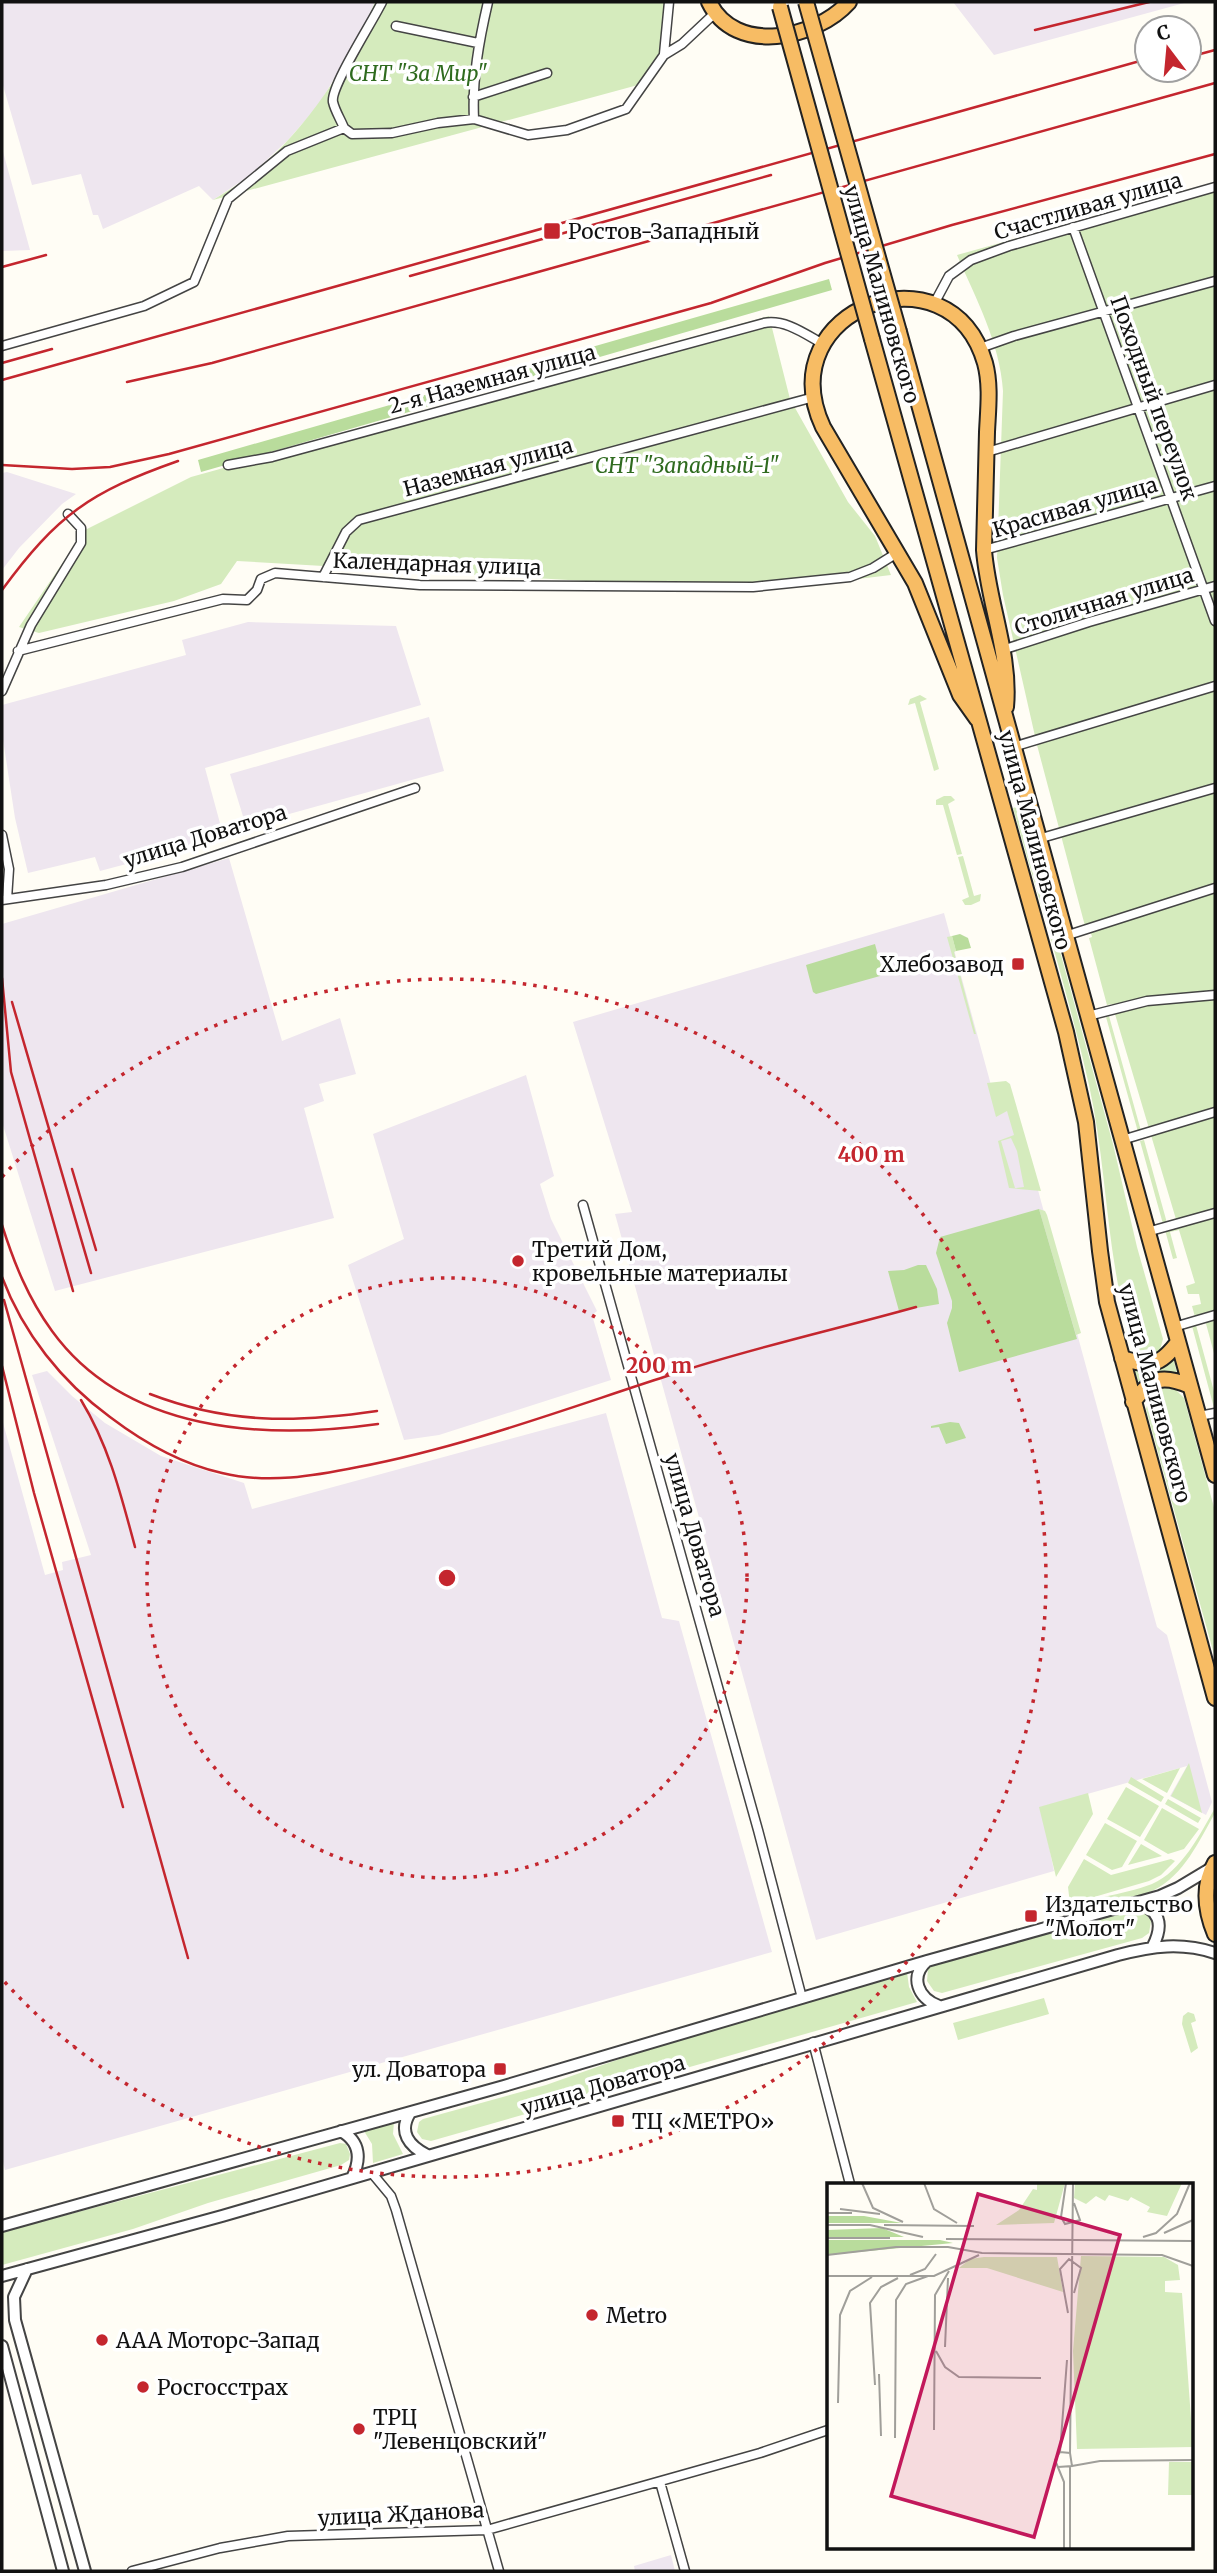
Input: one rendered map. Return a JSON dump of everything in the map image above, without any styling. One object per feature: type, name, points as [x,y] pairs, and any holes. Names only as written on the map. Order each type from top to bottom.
[{"type":"highway","name":"улица Малиновского","points":[[806,2],[1215,1475]]},
{"type":"highway","points":[[712,8],[734,28],[746,34],[771,36],[818,25],[849,2]]},
{"type":"highway","name":"улица Малиновского","points":[[779,4],[983,726],[1077,1074],[1086,1122],[1103,1276],[1133,1402],[1215,1698]]},
{"type":"highway","points":[[983,726],[960,695],[927,610],[898,553],[823,426],[814,397],[814,373],[823,344],[843,321],[873,303],[894,299],[934,303],[957,318],[980,348],[988,377],[985,570],[1008,688],[1005,719]]},
{"type":"highway","points":[[1122,1358],[1147,1365],[1156,1363],[1169,1354],[1178,1342]]},
{"type":"highway","points":[[1133,1402],[1145,1388],[1159,1379],[1176,1380],[1190,1386]]},
{"type":"highway","points":[[1214,1865],[1207,1886],[1206,1902],[1208,1917],[1215,1934]]},
{"type":"street","points":[[382,2],[368,31],[338,78],[332,100],[344,128],[352,134],[392,133],[438,123],[474,119],[528,135],[567,130],[626,108],[664,55],[682,44],[712,8]]},
{"type":"street","points":[[474,119],[473,97],[478,44],[488,2]]},
{"type":"street","points":[[664,55],[669,2]]},
{"type":"street","points":[[396,26],[478,44]]},
{"type":"street","points":[[473,97],[547,73]]},
{"type":"street","points":[[2,346],[144,306],[194,282],[228,199],[287,151],[344,128]]},
{"type":"street","name":"Счастливая улица","points":[[934,303],[949,276],[971,260],[1215,187]]},
{"type":"street","name":"Походный переулок","points":[[1073,228],[1215,621]]},
{"type":"street","points":[[980,348],[1014,336],[1215,281]]},
{"type":"street","name":"2-я Наземная улица","points":[[228,465],[272,457],[764,323],[785,324],[823,344]]},
{"type":"street","points":[[987,452],[1215,385]]},
{"type":"street","name":"Наземная улица","points":[[323,577],[346,531],[359,520],[814,397]]},
{"type":"street","name":"Красивая улица","points":[[984,550],[1215,486]]},
{"type":"street","points":[[2,691],[31,625],[81,542],[81,528],[68,514]]},
{"type":"street","name":"Календарная улица","points":[[18,651],[223,599],[247,600],[257,590],[261,579],[275,573],[420,585],[753,587],[850,577],[873,568],[898,553]]},
{"type":"street","name":"Столичная улица","points":[[1002,650],[1215,586]]},
{"type":"street","points":[[1013,747],[1215,686]]},
{"type":"street","name":"улица Доватора","points":[[4,900],[106,885],[181,867],[415,788]]},
{"type":"street","points":[[1038,839],[1215,788]]},
{"type":"street","points":[[2,835],[9,869],[4,900]]},
{"type":"street","points":[[1065,936],[1215,888]]},
{"type":"street","points":[[1088,1016],[1147,1001],[1215,995]]},
{"type":"street","points":[[1122,1140],[1215,1112]]},
{"type":"street","name":"улица Доватора","points":[[583,1205],[802,1997]]},
{"type":"street","points":[[1147,1231],[1215,1213]]},
{"type":"street","points":[[1174,1327],[1215,1315]]},
{"type":"street","points":[[1199,1416],[1215,1413]]},
{"type":"street","name":"улица Доватора","points":[[2,2226],[410,2113],[926,1961],[1135,1903],[1178,1888],[1214,1865]]},
{"type":"street","points":[[1135,1903],[1151,1909],[1158,1918],[1159,1930],[1153,1946]]},
{"type":"street","name":"улица Доватора","points":[[2,2276],[352,2178],[813,2042],[1153,1946],[1189,1947],[1215,1953]]},
{"type":"street","points":[[926,1961],[918,1971],[917,1985],[925,1998],[939,2006]]},
{"type":"street","points":[[813,2042],[849,2183]]},
{"type":"street","points":[[410,2113],[404,2122],[409,2142],[427,2155]]},
{"type":"street","points":[[341,2131],[351,2136],[357,2147],[358,2166],[352,2178]]},
{"type":"street","points":[[371,2172],[391,2196],[396,2210],[499,2571]]},
{"type":"street","points":[[27,2269],[14,2297],[15,2320],[85,2571]]},
{"type":"street","points":[[2,2346],[63,2571]]},
{"type":"street","name":"улица Жданова","points":[[132,2571],[220,2548],[288,2536],[487,2530],[660,2483],[827,2430]]},
{"type":"street","points":[[660,2483],[685,2571]]},
{"type":"shaded area","points":[[2,2],[375,2],[363,29],[318,106],[287,141],[249,176],[213,200],[199,186],[103,229],[98,215],[93,215],[81,174],[32,185],[2,82]]},
{"type":"shaded area","points":[[953,2],[1188,2],[1144,14],[1133,14],[1133,17],[994,55]]},
{"type":"shaded area","points":[[2,148],[30,250],[2,251]]},
{"type":"shaded area","points":[[7,472],[76,494],[62,504],[19,548],[2,570],[2,473]]},
{"type":"shaded area","points":[[248,622],[396,626],[421,705],[205,768],[224,838],[100,871],[95,857],[28,873],[15,818],[2,733],[2,705],[186,655],[182,640]]},
{"type":"shaded area","points":[[429,717],[444,771],[246,826],[230,774]]},
{"type":"shaded area","points":[[229,858],[282,1041],[340,1018],[356,1074],[319,1084],[324,1101],[304,1108],[334,1218],[55,1291],[2,1122],[2,924]]},
{"type":"shaded area","points":[[944,913],[997,1107],[1014,1102],[1157,1627],[1167,1635],[1212,1802],[1206,1815],[1170,1796],[1187,1766],[1041,1807],[1054,1871],[816,1940],[615,1214],[632,1212],[573,1022]]},
{"type":"shaded area","points":[[526,1075],[554,1176],[540,1184],[551,1219],[597,1311],[592,1315],[611,1380],[439,1435],[404,1440],[348,1265],[404,1239],[373,1134]]},
{"type":"shaded area","points":[[47,1371],[105,1423],[161,1456],[244,1483],[252,1509],[606,1413],[662,1618],[679,1621],[772,1952],[5,2170],[2,2157],[2,1419],[45,1575],[63,1570],[62,1562],[91,1555],[32,1375]]},
{"type":"shaded area","points":[[671,2555],[675,2571],[635,2571],[634,2566]]},
{"type":"green space","name":"СНТ \"За Мир\"","points":[[375,2],[671,2],[667,58],[649,82],[213,200],[270,159],[307,119],[352,50]]},
{"type":"green space","points":[[1215,183],[1215,1357],[1205,1320],[1195,1317],[1192,1306],[1201,1304],[1199,1294],[1188,1294],[1186,1286],[1195,1283],[1179,1230],[1170,1232],[1177,1258],[1173,1259],[1165,1230],[1178,1226],[1112,1004],[1107,1005],[1089,938],[1092,937],[1089,925],[1085,926],[1037,745],[997,558],[1003,391],[1001,373],[992,338],[957,255]]},
{"type":"green space","points":[[829,279],[832,290],[201,472],[198,460]]},
{"type":"green space","name":"СНТ \"Западный-1\"","points":[[769,316],[790,399],[848,502],[875,536],[891,575],[758,591],[237,561],[221,584],[174,601],[39,633],[19,627],[85,530],[191,477]]},
{"type":"green space","points":[[920,695],[927,699],[920,702],[939,769],[934,771],[915,703],[908,705],[910,699]]},
{"type":"green space","points":[[951,796],[955,800],[948,804],[962,854],[957,855],[943,805],[936,805],[936,800]]},
{"type":"green space","points":[[1020,806],[1113,1144],[1137,1247],[1163,1339],[1160,1350],[1152,1356],[1145,1357],[1135,1348],[1125,1317],[1114,1260],[1095,1114],[1063,981],[1013,808]]},
{"type":"green space","points":[[963,856],[974,896],[981,894],[980,901],[971,905],[965,905],[962,900],[969,897],[958,857]]},
{"type":"green space","points":[[960,934],[968,938],[971,948],[956,951],[952,936]]},
{"type":"green space","points":[[952,936],[956,951],[954,952],[976,1034],[947,937]]},
{"type":"green space","points":[[875,944],[882,970],[880,976],[816,994],[813,992],[806,965]]},
{"type":"green space","points":[[1109,1016],[1141,1131],[1138,1132],[1106,1017]]},
{"type":"green space","points":[[1006,1081],[1010,1084],[1041,1191],[1009,1188],[998,1141],[1014,1135],[1007,1111],[996,1117],[987,1083]],"holes":[[[1011,1138],[1017,1151],[1024,1187],[1015,1188],[1001,1141]]]},
{"type":"green space","points":[[1144,1140],[1167,1223],[1163,1224],[1140,1141]]},
{"type":"green space","points":[[1039,1209],[1047,1215],[1081,1333],[1076,1335]]},
{"type":"green space","points":[[1039,1209],[1077,1339],[959,1372],[947,1323],[952,1301],[936,1253],[940,1237]]},
{"type":"green space","points":[[926,1265],[937,1289],[939,1304],[899,1311],[888,1271],[904,1270]]},
{"type":"green space","points":[[1196,1325],[1215,1395],[1214,1408],[1192,1326]]},
{"type":"green space","points":[[1173,1357],[1177,1373],[1156,1373],[1137,1383],[1133,1367]]},
{"type":"green space","points":[[1162,1387],[1176,1390],[1184,1398],[1215,1511],[1215,1658],[1146,1409],[1150,1395]]},
{"type":"green space","points":[[950,1422],[959,1423],[966,1438],[946,1444],[939,1427],[931,1428]]},
{"type":"green space","points":[[1189,1763],[1202,1813],[1171,1796]]},
{"type":"green space","points":[[1180,1768],[1167,1793],[1142,1779]]},
{"type":"green space","points":[[1131,1777],[1164,1797],[1161,1802],[1128,1783]]},
{"type":"green space","points":[[1126,1787],[1159,1806],[1140,1837],[1107,1819]]},
{"type":"green space","points":[[1088,1793],[1093,1814],[1056,1877],[1039,1807]]},
{"type":"green space","points":[[1168,1799],[1201,1818],[1198,1823],[1165,1804]]},
{"type":"green space","points":[[1162,1808],[1199,1829],[1184,1849],[1168,1854],[1144,1840]]},
{"type":"green space","points":[[1215,1808],[1215,1813],[1197,1846],[1174,1876],[1154,1890],[1106,1905],[1104,1897],[1152,1884],[1172,1870],[1189,1851]]},
{"type":"green space","points":[[1105,1823],[1137,1841],[1122,1867],[1112,1870],[1086,1855]]},
{"type":"green space","points":[[1141,1844],[1162,1856],[1128,1865]]},
{"type":"green space","points":[[1084,1859],[1111,1875],[1171,1859],[1175,1861],[1161,1875],[1149,1881],[1070,1904],[1068,1887]]},
{"type":"green space","points":[[1099,1899],[1101,1906],[1081,1912],[1072,1907]]},
{"type":"green space","points":[[1136,1909],[1144,1911],[1151,1921],[1149,1933],[1142,1938],[942,1993],[934,1991],[927,1981],[928,1969],[934,1965]]},
{"type":"green space","points":[[907,1972],[909,1987],[917,2002],[431,2141],[422,2139],[417,2132],[419,2122],[423,2119],[546,2085],[628,2056]]},
{"type":"green space","points":[[1044,1998],[1049,2014],[958,2040],[953,2023]]},
{"type":"green space","points":[[1188,2012],[1194,2014],[1196,2021],[1191,2023],[1198,2048],[1191,2053],[1182,2024],[1183,2016]]},
{"type":"green space","points":[[394,2122],[393,2134],[403,2154],[373,2163],[372,2144],[364,2131]]},
{"type":"green space","points":[[340,2143],[346,2144],[350,2154],[349,2160],[341,2165],[208,2203],[133,2229],[2,2265],[2,2232]]},
{"type":"railway","points":[[1035,30],[1149,2]]},
{"type":"railway","points":[[1203,53],[1215,50]]},
{"type":"railway","points":[[2,380],[1133,63]]},
{"type":"railway","points":[[127,382],[212,363],[1215,83]]},
{"type":"railway","points":[[2,465],[72,469],[110,467],[169,454],[711,303],[825,263],[952,225],[1215,154]]},
{"type":"railway","points":[[410,276],[771,175]]},
{"type":"railway","points":[[2,267],[46,255]]},
{"type":"railway","points":[[2,363],[52,349]]},
{"type":"railway","points":[[2,590],[40,543],[78,509],[121,484],[178,461]]},
{"type":"railway","points":[[2,978],[11,1072],[73,1291]]},
{"type":"railway","points":[[12,1002],[91,1273]]},
{"type":"railway","points":[[72,1169],[96,1250]]},
{"type":"railway","points":[[2,1225],[22,1280],[52,1331],[83,1365],[118,1391],[158,1409],[200,1422],[244,1428],[289,1431],[378,1424]]},
{"type":"railway","points":[[2,1277],[33,1337],[60,1372],[92,1403],[136,1435],[177,1458],[222,1473],[256,1478],[290,1478],[325,1473],[437,1449],[728,1357],[916,1307]]},
{"type":"railway","points":[[4,1300],[188,1958]]},
{"type":"railway","points":[[2,1366],[34,1493],[123,1807]]},
{"type":"railway","points":[[150,1394],[179,1404],[234,1416],[290,1419],[377,1411]]},
{"type":"railway","points":[[81,1400],[107,1453],[135,1547]]},
{"type":"place","name":"Ростов-Западный","points":[[552,231]]},
{"type":"place","name":"Хлебозавод","points":[[1018,964]]},
{"type":"place","name":"Третий Дом, кровельные материалы","points":[[518,1261]]},
{"type":"place","name":"Издательство \"Молот\"","points":[[1031,1916]]},
{"type":"place","name":"ул. Доватора","points":[[500,2069]]},
{"type":"place","name":"ТЦ «МЕТРО»","points":[[618,2121]]},
{"type":"place","name":"Metro","points":[[592,2315]]},
{"type":"place","name":"ААА Моторс-Запад","points":[[102,2340]]},
{"type":"place","name":"Росгосстрах","points":[[143,2387]]},
{"type":"place","name":"ТРЦ \"Левенцовский\"","points":[[359,2429]]}]
